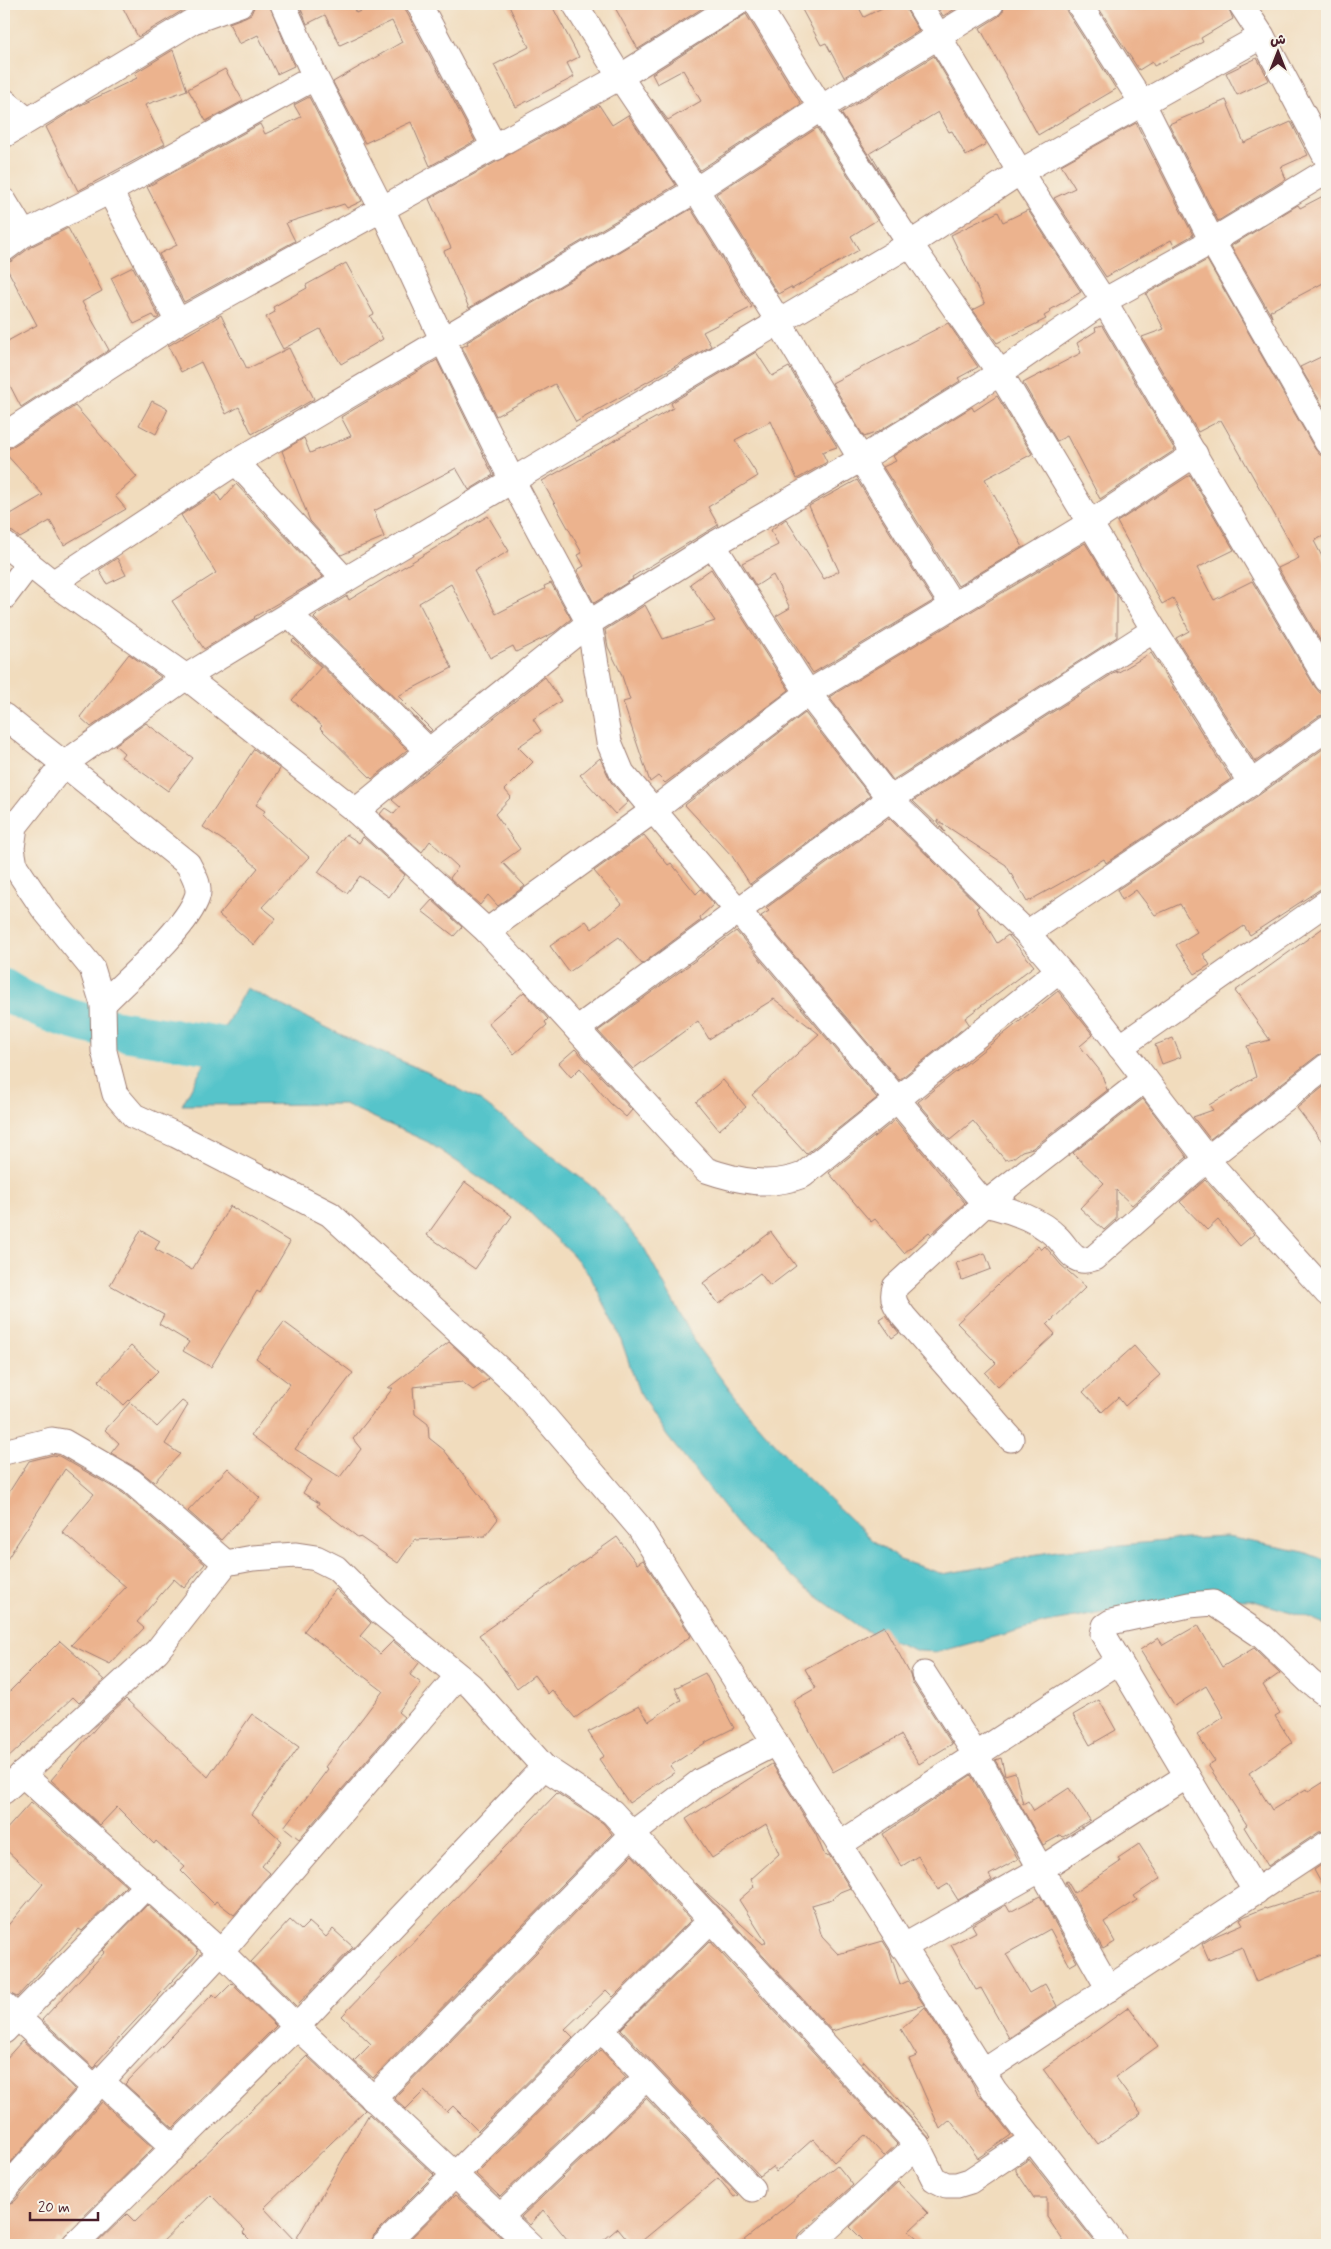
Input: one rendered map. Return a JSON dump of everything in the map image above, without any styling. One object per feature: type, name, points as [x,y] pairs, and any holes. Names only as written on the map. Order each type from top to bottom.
[{"type":"street","points":[[4,135],[186,12],[240,4]]},
{"type":"street","points":[[283,4],[315,76],[382,209],[443,341],[512,480],[590,623],[612,752],[622,773],[985,1204],[1023,1216],[1044,1227],[1058,1238],[1074,1257],[1084,1261],[1094,1258],[1207,1160],[1327,1066]]},
{"type":"street","points":[[419,4],[495,148]]},
{"type":"street","points":[[575,4],[620,77],[696,190],[779,322],[860,459],[953,606]]},
{"type":"street","points":[[4,435],[178,322],[620,77],[736,4]]},
{"type":"street","points":[[757,4],[821,108],[910,244],[1000,373],[1154,630],[1251,783]]},
{"type":"street","points":[[919,4],[1020,172],[1104,301],[1327,680]]},
{"type":"street","points":[[54,583],[236,462],[696,190],[821,108],[937,35],[991,4]]},
{"type":"street","points":[[1078,4],[1143,104],[1212,241],[1327,442]]},
{"type":"street","points":[[1241,4],[1262,36],[1327,160]]},
{"type":"street","points":[[1115,2245],[1032,2139],[983,2072],[639,1527],[519,1387],[330,1214],[176,1135],[134,1116],[115,1094],[104,1051],[103,1004],[92,968],[43,908],[15,866],[12,848],[15,826],[64,764],[186,678],[345,580],[910,244],[1020,172],[1262,36]]},
{"type":"street","points":[[4,248],[24,234],[110,191],[315,76]]},
{"type":"street","points":[[4,101],[27,120]]},
{"type":"street","points":[[356,812],[429,751],[590,623],[713,545],[860,459],[1000,373],[1104,301],[1212,241],[1327,171]]},
{"type":"street","points":[[110,191],[178,322]]},
{"type":"street","points":[[4,201],[24,234]]},
{"type":"street","points":[[487,931],[654,810],[808,693],[1090,523],[1194,454]]},
{"type":"street","points":[[236,462],[345,580]]},
{"type":"street","points":[[4,544],[54,583],[186,678],[356,812],[487,931],[706,1170],[740,1180],[767,1183],[787,1181],[803,1175],[1059,970]]},
{"type":"street","points":[[713,545],[808,693],[890,799],[1027,934],[1059,970],[1207,1160],[1327,1293]]},
{"type":"street","points":[[4,597],[29,564]]},
{"type":"street","points":[[290,615],[429,751]]},
{"type":"street","points":[[577,1029],[890,799],[1154,630]]},
{"type":"street","points":[[4,716],[188,864],[198,884],[198,896],[178,928],[103,1004]]},
{"type":"street","points":[[1027,934],[1251,783],[1327,728]]},
{"type":"street","points":[[1120,1047],[1327,902]]},
{"type":"street","points":[[1011,1439],[904,1317],[895,1305],[892,1296],[895,1287],[985,1204],[1145,1079]]},
{"type":"street","points":[[4,1452],[52,1440],[64,1442],[131,1481],[226,1563]]},
{"type":"street","points":[[4,1791],[157,1651],[226,1563],[253,1558],[296,1555],[316,1558],[336,1568],[379,1611],[471,1686],[544,1767],[612,1812],[917,2145],[934,2179],[946,2185],[957,2185],[970,2181],[1032,2139]]},
{"type":"street","points":[[1256,1892],[1119,1661],[1104,1634],[1105,1626],[1111,1622],[1189,1605],[1212,1603],[1262,1636],[1310,1682],[1327,1695]]},
{"type":"street","points":[[840,1845],[1119,1661]]},
{"type":"street","points":[[924,1674],[976,1755],[1109,1989]]},
{"type":"street","points":[[4,2191],[98,2085],[221,1952],[458,1676]]},
{"type":"street","points":[[373,2099],[632,1834],[701,1781],[775,1743]]},
{"type":"street","points":[[75,2245],[297,2026],[544,1767]]},
{"type":"street","points":[[22,1774],[221,1952],[373,2099],[530,2245]]},
{"type":"street","points":[[903,1947],[1041,1868],[1187,1776]]},
{"type":"street","points":[[983,2072],[1327,1844]]},
{"type":"street","points":[[147,1885],[8,2017],[98,2085],[174,2148]]},
{"type":"street","points":[[384,2245],[711,1920]]},
{"type":"street","points":[[601,2029],[752,2189]]},
{"type":"street","points":[[500,2217],[646,2078]]},
{"type":"street","points":[[810,2245],[917,2145]]},
{"type":"water","points":[[246,988],[352,1040],[427,1072],[481,1101],[595,1189],[642,1244],[699,1349],[744,1409],[799,1470],[874,1542],[900,1560],[943,1574],[1057,1551],[1227,1537],[1304,1552],[1327,1561],[1327,1626],[1301,1615],[1251,1600],[1182,1599],[1046,1623],[938,1652],[918,1651],[862,1629],[804,1587],[746,1535],[667,1436],[639,1392],[617,1328],[589,1274],[573,1255],[525,1208],[428,1142],[344,1104],[182,1105]]},
{"type":"building","points":[[121,4],[182,4],[185,9],[138,37]]},
{"type":"building","points":[[269,4],[294,66],[277,74],[258,35],[239,44],[229,23],[251,14],[254,7]]},
{"type":"building","points":[[299,4],[351,4],[356,13],[375,4],[405,4],[406,11],[475,141],[430,166],[411,122],[365,143],[333,82],[402,42],[392,21],[340,45],[325,15],[307,24]]},
{"type":"building","points":[[508,4],[551,4],[579,57],[567,63],[574,77],[516,107],[494,65],[529,47]]},
{"type":"building","points":[[613,4],[709,4],[638,49]]},
{"type":"building","points":[[799,4],[857,4],[864,17],[890,4],[905,4],[919,31],[844,77],[826,43],[821,45]]},
{"type":"building","points":[[936,4],[964,4],[943,16]]},
{"type":"building","points":[[1005,4],[1065,4],[1067,12],[1116,89],[1038,135],[980,28],[999,16]]},
{"type":"building","points":[[1096,4],[1227,4],[1233,19],[1201,38],[1203,42],[1154,66],[1152,62],[1139,70]]},
{"type":"building","points":[[746,14],[801,104],[700,170],[652,99],[668,120],[701,101],[683,70],[657,84],[652,74]]},
{"type":"building","points":[[173,50],[187,90],[145,105],[165,144],[78,191],[46,127],[79,106],[137,78],[135,73]]},
{"type":"building","points":[[934,56],[986,144],[966,156],[952,131],[949,132],[938,112],[870,153],[896,197],[841,113]]},
{"type":"building","points":[[1257,58],[1269,80],[1237,95],[1226,73]]},
{"type":"building","points":[[225,69],[243,101],[206,121],[188,89]]},
{"type":"building","points":[[309,97],[362,201],[347,208],[344,204],[286,223],[295,241],[184,302],[159,254],[177,245],[147,187],[260,124],[265,134],[301,117],[294,105]]},
{"type":"building","points":[[1226,100],[1244,143],[1291,122],[1308,155],[1281,167],[1286,179],[1218,221],[1169,124]]},
{"type":"building","points":[[599,105],[612,125],[628,115],[676,185],[469,308],[444,251],[451,248],[429,199]]},
{"type":"building","points":[[1136,123],[1193,235],[1174,246],[1171,240],[1106,277],[1054,198],[1075,188],[1061,165]]},
{"type":"building","points":[[817,128],[877,220],[851,236],[859,250],[792,289],[791,287],[778,294],[716,194]]},
{"type":"building","points":[[1327,194],[1327,281],[1270,311],[1272,317],[1231,246],[1298,205],[1300,208]]},
{"type":"building","points":[[691,209],[752,307],[703,332],[711,346],[576,422],[555,384],[496,416],[462,347],[468,344],[467,342]]},
{"type":"building","points":[[1028,210],[1081,292],[1050,310],[1051,312],[1044,316],[1046,319],[997,343],[973,310],[985,304],[951,235],[998,212],[1003,222]]},
{"type":"building","points":[[68,228],[102,291],[82,302],[109,350],[21,407],[4,374],[4,343],[37,325],[4,263],[12,261],[32,246]]},
{"type":"building","points":[[1207,260],[1315,449],[1320,455],[1327,456],[1327,534],[1314,541],[1327,566],[1327,652],[1278,568],[1299,558],[1221,420],[1198,432],[1142,337],[1164,329],[1146,294]]},
{"type":"building","points":[[346,263],[374,314],[370,316],[383,339],[341,364],[320,329],[283,349],[266,317],[275,312],[273,307],[307,288],[306,285]]},
{"type":"building","points":[[133,267],[159,317],[156,319],[153,315],[134,324],[111,278]]},
{"type":"building","points":[[221,315],[247,369],[289,348],[314,399],[252,434],[239,407],[226,414],[201,362],[181,372],[168,346]]},
{"type":"building","points":[[948,323],[978,367],[958,378],[960,381],[878,432],[864,437],[832,383]]},
{"type":"building","points":[[1102,326],[1175,450],[1100,499],[1067,436],[1057,441],[1023,383],[1081,353],[1077,343],[1096,331],[1095,328]]},
{"type":"building","points":[[756,352],[772,376],[789,367],[837,447],[822,452],[827,462],[797,479],[771,421],[735,440],[758,476],[708,507],[718,525],[632,577],[633,579],[594,603],[577,570],[584,566],[578,555],[582,553],[542,481],[673,408],[671,403]]},
{"type":"building","points":[[1327,354],[1327,413],[1300,367]]},
{"type":"building","points":[[437,360],[493,475],[469,490],[456,468],[374,511],[384,537],[341,555],[310,521],[282,451],[304,438],[310,453],[351,436],[341,417]]},
{"type":"building","points":[[997,396],[1032,454],[985,479],[1023,547],[958,586],[883,467],[896,461],[893,456],[972,407],[974,411]]},
{"type":"building","points":[[152,401],[168,409],[156,434],[139,425]]},
{"type":"building","points":[[75,406],[137,477],[115,496],[126,509],[64,545],[50,521],[20,538],[13,532],[4,530],[4,518],[43,495],[4,452]]},
{"type":"building","points":[[1190,475],[1234,550],[1197,568],[1214,600],[1252,581],[1315,687],[1320,693],[1327,694],[1327,714],[1319,716],[1255,762],[1176,638],[1189,631],[1173,598],[1162,604],[1117,522]]},
{"type":"building","points":[[857,480],[933,601],[813,673],[776,616],[790,608],[773,575],[756,586],[742,563],[778,545],[771,530],[786,519],[824,579],[839,571],[809,506]]},
{"type":"building","points":[[236,484],[323,577],[204,649],[172,601],[216,573],[181,515],[216,493],[221,501]]},
{"type":"building","points":[[488,516],[509,551],[474,571],[496,614],[545,589],[544,586],[551,583],[571,619],[555,632],[516,652],[513,646],[490,658],[451,584],[419,603],[452,668],[398,696],[432,730],[430,732],[314,618],[347,596],[349,600]]},
{"type":"building","points":[[1085,543],[1117,595],[1117,637],[893,780],[829,697]]},
{"type":"building","points":[[117,558],[126,575],[107,584],[99,570]]},
{"type":"building","points":[[711,569],[789,690],[665,783],[658,776],[650,782],[623,702],[630,700],[621,673],[608,647],[605,630],[645,605],[663,639],[715,621],[690,584]]},
{"type":"building","points":[[294,639],[407,750],[372,779],[320,728],[322,726],[292,700],[321,667],[292,641]]},
{"type":"building","points":[[1151,653],[1231,779],[1106,863],[1104,859],[1027,902],[1006,865],[937,820],[945,832],[913,801],[1117,671],[1117,673]]},
{"type":"building","points":[[129,654],[161,677],[91,727],[80,717]]},
{"type":"building","points":[[545,677],[561,701],[533,719],[541,731],[518,747],[533,762],[505,790],[511,797],[495,814],[520,849],[502,862],[525,886],[498,906],[488,895],[480,905],[450,878],[458,867],[430,841],[422,852],[380,814],[385,808],[394,814],[400,807],[392,800]]},
{"type":"building","points":[[805,713],[870,796],[750,884],[732,856],[685,805]]},
{"type":"building","points":[[146,723],[193,758],[168,791],[121,757],[124,753],[115,745]]},
{"type":"building","points":[[1327,746],[1327,888],[1319,890],[1250,935],[1244,926],[1203,954],[1210,965],[1195,974],[1176,945],[1197,932],[1180,904],[1155,915],[1136,890],[1122,900],[1117,890],[1259,795]]},
{"type":"building","points":[[254,749],[280,769],[256,805],[265,811],[262,815],[309,857],[262,907],[276,918],[254,945],[219,915],[258,868],[239,851],[203,827]]},
{"type":"building","points":[[600,758],[611,782],[628,802],[615,814],[580,775]]},
{"type":"building","points":[[889,818],[979,906],[976,908],[997,943],[1008,935],[1034,966],[965,1018],[969,1024],[899,1080],[761,916],[769,911],[766,908]]},
{"type":"building","points":[[346,834],[359,843],[363,837],[405,875],[389,897],[360,876],[347,893],[318,872]]},
{"type":"building","points":[[644,835],[668,865],[671,863],[696,894],[701,889],[714,904],[700,917],[701,920],[642,964],[619,937],[569,972],[550,946],[586,921],[592,929],[622,904],[594,871]]},
{"type":"building","points":[[432,900],[462,927],[454,936],[422,911]]},
{"type":"building","points":[[1327,925],[1327,1052],[1318,1055],[1210,1139],[1193,1117],[1213,1110],[1209,1105],[1256,1077],[1247,1046],[1270,1040],[1235,991]]},
{"type":"building","points":[[736,931],[877,1098],[806,1154],[752,1095],[819,1034],[774,999],[709,1039],[698,1021],[633,1069],[598,1031]]},
{"type":"building","points":[[1058,991],[1093,1035],[1080,1046],[1101,1072],[1107,1090],[1109,1089],[1033,1148],[1022,1151],[1013,1158],[1005,1160],[973,1121],[950,1140],[918,1102]]},
{"type":"building","points":[[524,992],[548,1019],[545,1022],[547,1025],[514,1054],[488,1023]]},
{"type":"building","points":[[1173,1038],[1181,1057],[1162,1064],[1155,1045]]},
{"type":"building","points":[[575,1049],[632,1110],[626,1117],[610,1103],[580,1068],[571,1077],[559,1063]]},
{"type":"building","points":[[723,1080],[746,1107],[719,1130],[696,1102]]},
{"type":"building","points":[[1327,1084],[1327,1148],[1297,1108]]},
{"type":"building","points":[[1143,1099],[1187,1157],[1132,1205],[1116,1190],[1116,1219],[1104,1230],[1080,1208],[1104,1183],[1073,1153]]},
{"type":"building","points":[[895,1120],[965,1203],[931,1234],[929,1232],[904,1253],[875,1219],[871,1222],[829,1173]]},
{"type":"building","points":[[1205,1180],[1254,1234],[1240,1246],[1218,1220],[1207,1230],[1180,1202]]},
{"type":"building","points":[[465,1182],[512,1216],[475,1269],[427,1235]]},
{"type":"building","points":[[230,1206],[290,1242],[260,1293],[257,1291],[211,1367],[183,1351],[189,1342],[159,1324],[164,1315],[110,1285],[141,1230],[160,1241],[155,1249],[192,1270]]},
{"type":"building","points":[[771,1232],[796,1266],[770,1286],[760,1273],[719,1304],[703,1283]]},
{"type":"building","points":[[1038,1246],[1041,1250],[1045,1246],[1061,1265],[1086,1287],[1047,1325],[1055,1334],[998,1387],[985,1373],[996,1363],[957,1323]]},
{"type":"building","points":[[985,1253],[991,1269],[962,1280],[956,1263]]},
{"type":"building","points":[[885,1315],[899,1333],[892,1338],[879,1319]]},
{"type":"building","points":[[284,1322],[353,1373],[295,1449],[340,1477],[361,1449],[353,1439],[393,1388],[388,1388],[449,1342],[489,1379],[473,1390],[462,1382],[413,1387],[415,1414],[428,1424],[429,1438],[444,1450],[498,1519],[485,1536],[415,1539],[398,1563],[359,1538],[317,1506],[319,1503],[303,1493],[311,1480],[251,1435],[290,1384],[256,1358]]},
{"type":"building","points":[[131,1346],[158,1371],[124,1405],[98,1381]]},
{"type":"building","points":[[1134,1346],[1160,1375],[1125,1406],[1118,1397],[1102,1412],[1083,1392]]},
{"type":"building","points":[[182,1401],[188,1405],[165,1444],[180,1454],[154,1482],[138,1469],[111,1453],[119,1443],[105,1430],[130,1402],[157,1427]]},
{"type":"building","points":[[53,1455],[59,1456],[123,1493],[205,1564],[184,1588],[174,1579],[137,1622],[144,1628],[110,1664],[71,1645],[126,1587],[62,1532],[94,1494],[65,1469],[4,1564],[4,1500],[29,1461]]},
{"type":"building","points":[[228,1468],[260,1498],[221,1540],[188,1511]]},
{"type":"building","points":[[617,1537],[637,1564],[643,1560],[691,1636],[575,1718],[552,1690],[548,1694],[534,1675],[517,1688],[479,1635]]},
{"type":"building","points":[[336,1589],[371,1623],[360,1636],[380,1654],[393,1641],[419,1663],[410,1675],[421,1683],[398,1712],[404,1717],[299,1839],[284,1827],[328,1769],[325,1767],[383,1691],[304,1631]]},
{"type":"building","points":[[1198,1625],[1222,1667],[1254,1648],[1280,1673],[1263,1685],[1280,1713],[1275,1716],[1292,1743],[1249,1773],[1272,1810],[1306,1789],[1308,1792],[1327,1780],[1327,1830],[1319,1832],[1268,1866],[1244,1827],[1247,1825],[1208,1765],[1215,1761],[1197,1735],[1224,1717],[1206,1686],[1175,1706],[1140,1650],[1158,1638],[1163,1645]]},
{"type":"building","points":[[884,1626],[910,1674],[912,1682],[952,1744],[919,1764],[901,1735],[833,1772],[793,1701],[816,1688],[805,1669]]},
{"type":"building","points":[[60,1641],[104,1680],[79,1703],[73,1697],[4,1762],[4,1735],[12,1728],[4,1720],[4,1697]]},
{"type":"building","points":[[705,1673],[734,1728],[708,1741],[670,1766],[675,1772],[629,1803],[599,1759],[604,1756],[588,1732],[639,1706],[649,1721],[681,1700],[675,1688]]},
{"type":"building","points":[[126,1699],[208,1777],[252,1714],[299,1747],[252,1814],[282,1841],[262,1866],[270,1873],[234,1915],[216,1901],[214,1904],[181,1871],[185,1867],[156,1841],[154,1844],[117,1807],[100,1825],[51,1780],[100,1723]]},
{"type":"building","points":[[1099,1700],[1116,1730],[1090,1745],[1073,1715]]},
{"type":"building","points":[[1001,1758],[1005,1775],[1015,1772],[1023,1804],[1028,1801],[1034,1811],[1069,1788],[1090,1820],[1063,1837],[1061,1835],[1043,1845],[995,1760]]},
{"type":"building","points":[[772,1764],[816,1835],[825,1856],[829,1855],[850,1888],[840,1892],[832,1899],[812,1905],[822,1937],[838,1954],[883,1941],[890,1952],[900,1985],[908,1981],[924,2005],[832,2031],[696,1883],[763,1944],[766,1942],[739,1900],[754,1887],[751,1879],[779,1854],[766,1824],[712,1858],[686,1819]]},
{"type":"building","points":[[971,1775],[1018,1859],[989,1875],[992,1880],[958,1900],[948,1884],[938,1890],[918,1856],[902,1866],[883,1834]]},
{"type":"building","points":[[557,1793],[603,1823],[612,1834],[373,2078],[354,2061],[371,2044],[342,2016]]},
{"type":"building","points":[[31,1802],[126,1886],[82,1931],[79,1929],[17,1997],[4,1991],[4,1930],[43,1884],[4,1848],[4,1832]]},
{"type":"building","points":[[1139,1844],[1161,1878],[1134,1896],[1137,1900],[1104,1922],[1115,1942],[1103,1949],[1065,1882],[1067,1881],[1074,1893],[1120,1862],[1118,1858]]},
{"type":"building","points":[[632,1855],[691,1920],[613,1997],[606,1990],[565,2029],[573,2037],[478,2131],[453,2106],[447,2112],[424,2091],[406,2109],[394,2098]]},
{"type":"building","points":[[1327,1861],[1327,1953],[1256,1982],[1242,1947],[1209,1960],[1202,1944],[1243,1924],[1240,1919],[1243,1917],[1265,1908],[1325,1890],[1314,1870]]},
{"type":"building","points":[[1040,1896],[1077,1962],[1070,1966],[1050,1929],[1006,1954],[1029,1993],[1045,1984],[1057,2006],[1009,2038],[981,1988],[976,1990],[951,1945],[976,1932],[972,1925],[1006,1905],[1010,1912]]},
{"type":"building","points":[[147,1905],[197,1949],[198,1953],[96,2063],[97,2065],[94,2068],[42,2020],[105,1952],[103,1950]]},
{"type":"building","points":[[290,1920],[301,1930],[309,1922],[326,1937],[333,1929],[353,1947],[296,2006],[251,1962]]},
{"type":"building","points":[[710,1941],[897,2144],[884,2156],[865,2135],[834,2162],[813,2139],[776,2172],[772,2167],[760,2176],[621,2029]]},
{"type":"building","points":[[232,1983],[276,2026],[173,2128],[125,2084],[213,1994],[217,1998]]},
{"type":"building","points":[[925,2007],[973,2084],[979,2097],[981,2096],[1011,2135],[978,2158],[950,2120],[940,2129],[909,2059],[917,2056],[901,2029]]},
{"type":"building","points":[[1129,2007],[1158,2046],[1115,2077],[1141,2113],[1098,2144],[1043,2069]]},
{"type":"building","points":[[22,2041],[75,2089],[4,2170],[4,2061]]},
{"type":"building","points":[[601,2050],[626,2077],[500,2197],[476,2174]]},
{"type":"building","points":[[307,2056],[365,2110],[264,2208],[295,2241],[369,2114],[434,2175],[374,2235],[370,2245],[255,2245],[243,2233],[245,2230],[211,2195],[159,2245],[95,2245],[127,2214],[135,2222]]},
{"type":"building","points":[[864,2061],[932,2137],[930,2139],[862,2064]]},
{"type":"building","points":[[646,2098],[738,2195],[734,2197],[718,2178],[637,2245],[632,2245],[618,2228],[598,2245],[572,2245],[543,2210],[530,2225],[521,2217]]},
{"type":"building","points":[[102,2102],[153,2148],[61,2241],[58,2238],[51,2245],[4,2245],[4,2205],[15,2201]]},
{"type":"building","points":[[1029,2159],[1097,2245],[1066,2245],[1047,2217],[1047,2198],[1034,2198],[1016,2171],[1016,2168]]},
{"type":"building","points":[[837,2165],[853,2185],[800,2234],[796,2245],[738,2245]]},
{"type":"building","points":[[898,2182],[928,2213],[909,2231],[925,2245],[868,2245],[850,2227]]},
{"type":"building","points":[[455,2195],[490,2227],[509,2245],[404,2245]]},
{"type":"waterway","points":[[4,989],[52,1013],[105,1028],[220,1046],[269,1057]]}]
